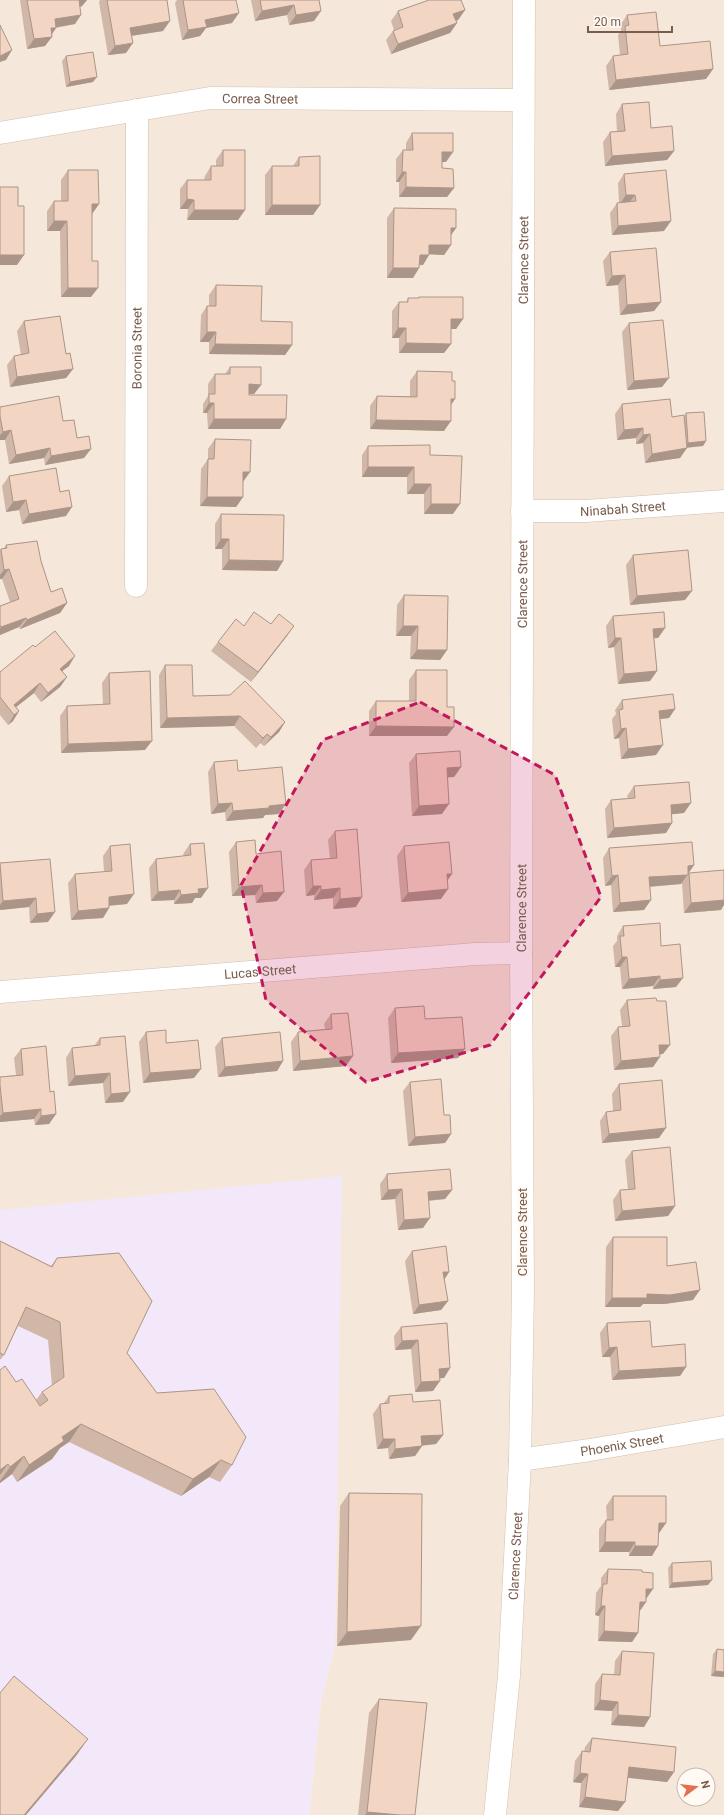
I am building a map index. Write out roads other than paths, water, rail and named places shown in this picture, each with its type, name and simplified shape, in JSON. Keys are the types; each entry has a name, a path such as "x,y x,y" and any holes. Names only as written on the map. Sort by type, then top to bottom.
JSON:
{"street":[{"name":"Clarence Street","path":"495,1815 509,1676 520,1460 523,1290 521,953 524,0"},
{"name":"Correa Street","path":"0,133 210,98 523,100"},
{"name":"Boronia Street","path":"136,586 137,110"},
{"name":"Ninabah Street","path":"522,511 586,511 724,501"},
{"name":"Lucas Street","path":"0,992 475,954 521,953"},
{"name":"Phoenix Street","path":"520,1460 590,1450 724,1427"}]}
